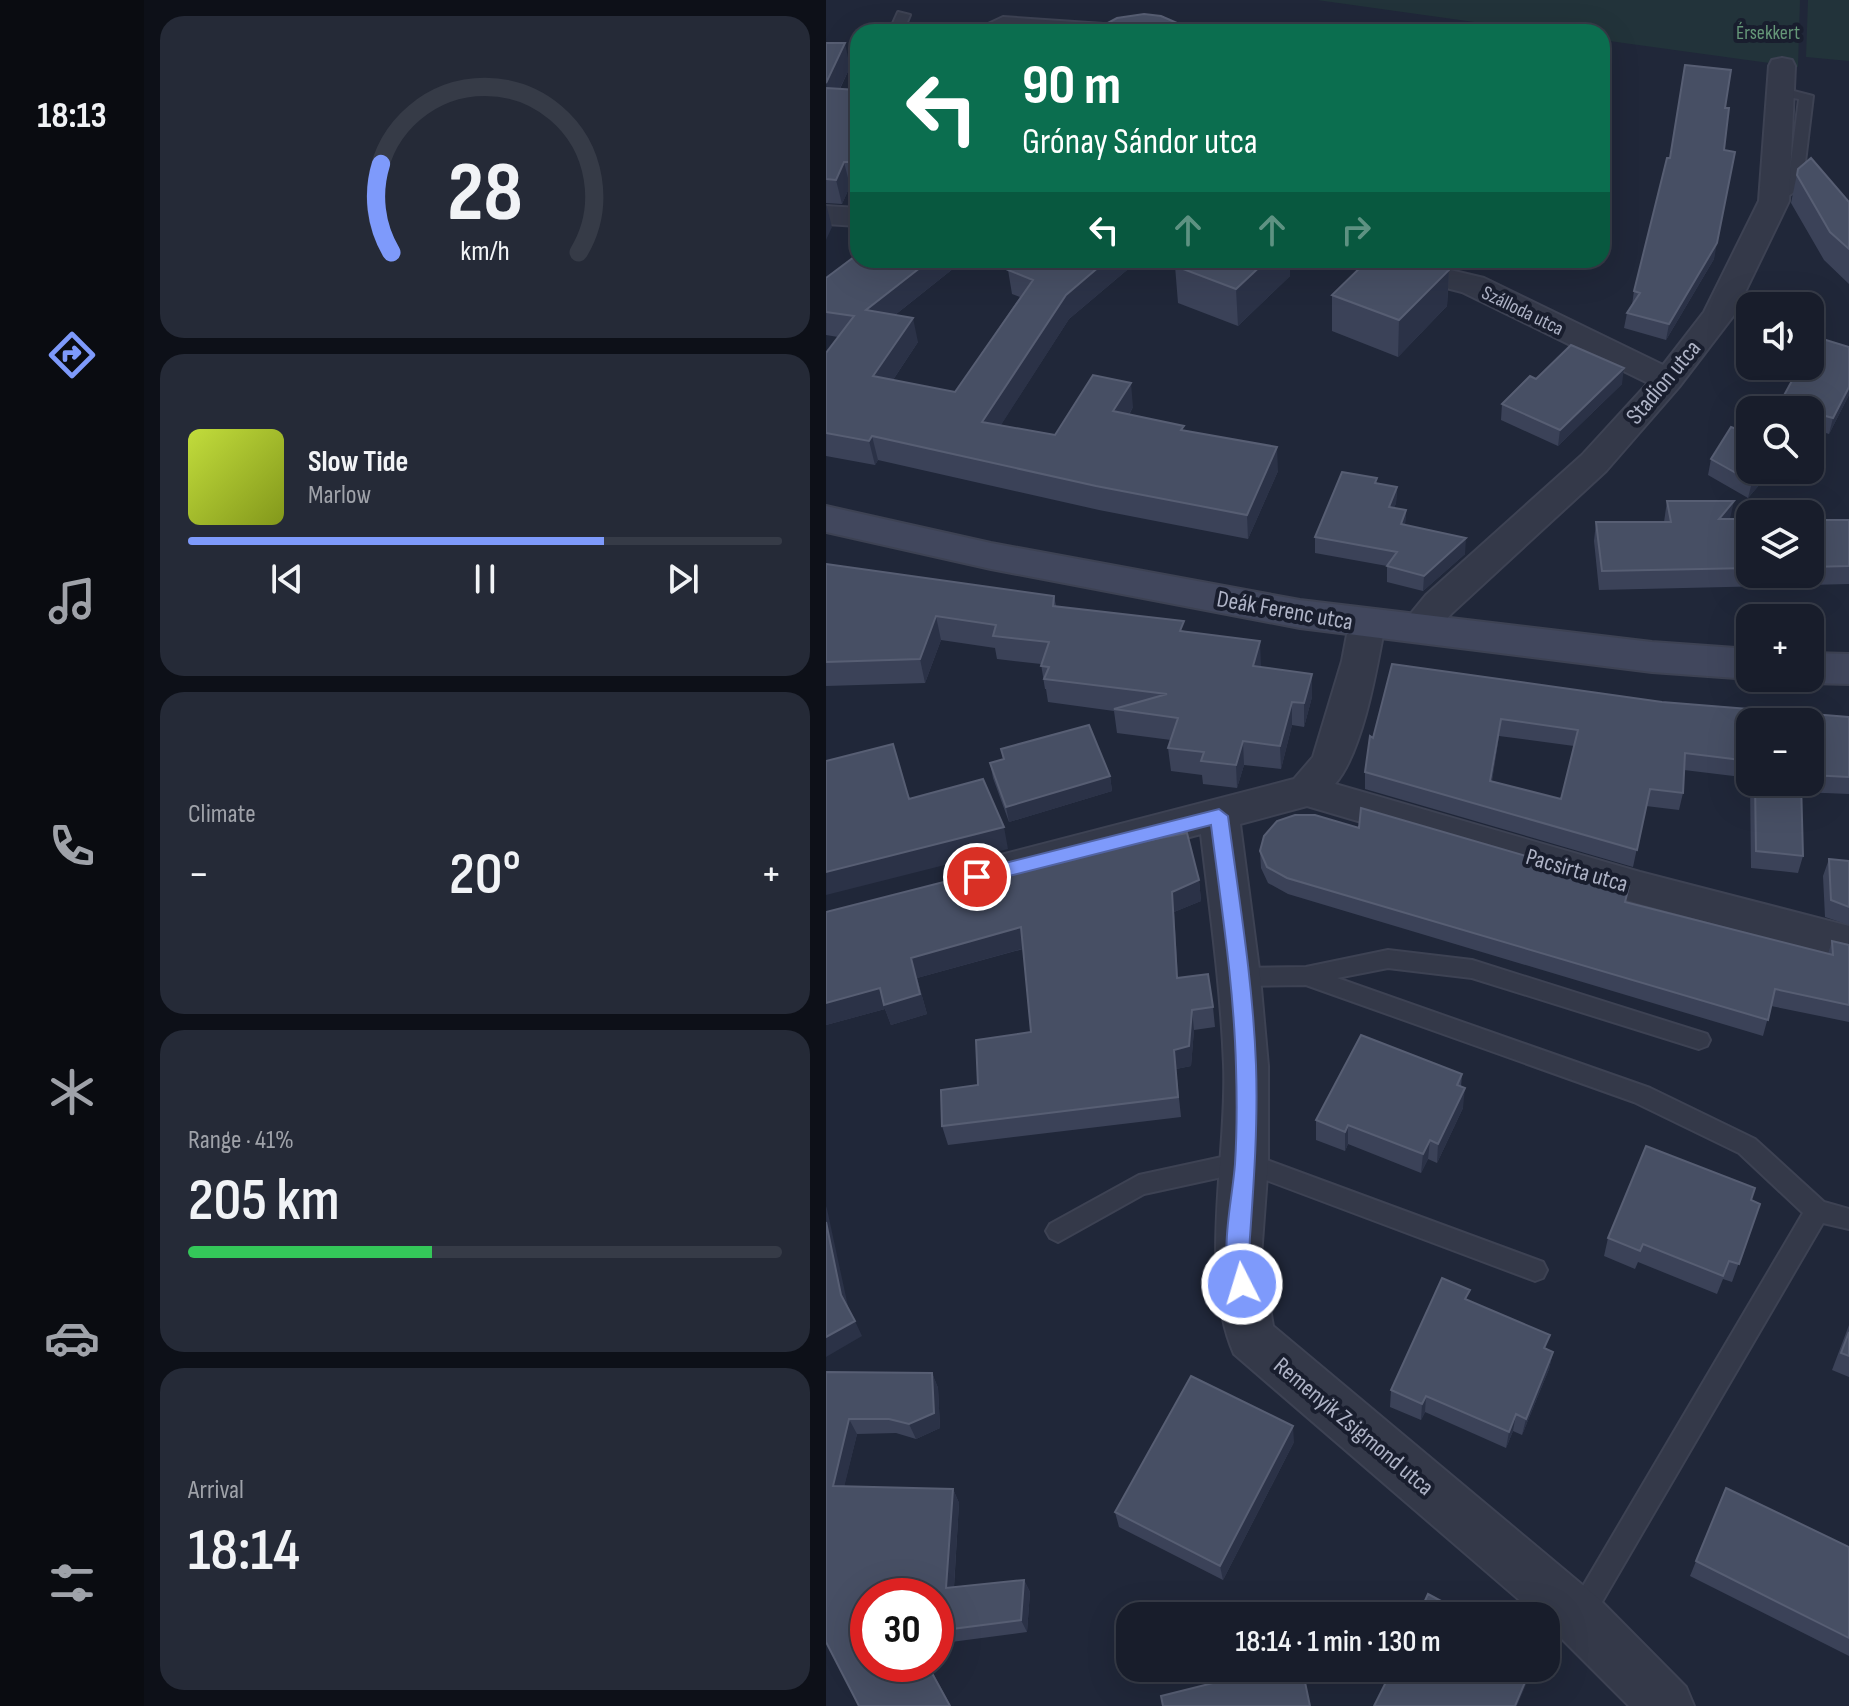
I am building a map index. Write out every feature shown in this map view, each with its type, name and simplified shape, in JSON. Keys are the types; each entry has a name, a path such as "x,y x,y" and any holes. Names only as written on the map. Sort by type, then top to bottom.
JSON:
{"street":[{"name":"Stadion utca","path":"1417,628 1439,604 1594,463 1668,380 1718,315 1774,201 1782,79"},
{"path":"826,215 850,216"},
{"name":"Szálloda utca","path":"1404,268 1473,285 1668,380"},
{"name":"Deák Ferenc utca","path":"826,519 991,556 1367,624 1652,657 1736,663"},
{"path":"932,889 1307,791 1331,763 1360,661 1367,624"},
{"path":"1824,668 1849,669"},
{"name":"Pacsirta utca","path":"1307,791 1640,888 1849,943"},
{"name":"Remenyik Zsigmond utca","path":"1219,816 1239,977 1246,1066 1245,1162 1238,1256 1251,1338 1579,1617 1660,1704"}],"lane":[{"path":"899,24 903,15"},
{"path":"996,24 1003,21 1046,24"},
{"path":"1239,977 1306,976 1388,959 1472,969 1699,1040"},
{"path":"1306,976 1642,1095 1747,1146 1817,1211 1849,1219"},
{"path":"1058,1231 1139,1185 1245,1162 1535,1270"},
{"path":"1579,1617 1817,1211"}],"green space":[{"name":"Érsekkert","path":"1317,0 1800,0 1798,67 1610,41 1610,24 1488,24"},
{"path":"1808,0 1849,0 1849,61 1806,57"}],"building":[{"path":"1144,14 1161,16 1179,24 1106,24 1117,18"},
{"path":"826,43 845,43 826,83"},
{"path":"1685,65 1731,70 1725,108 1729,108 1724,150 1735,152 1717,243 1669,324 1627,313 1640,293 1634,291 1667,158 1670,158"},
{"path":"826,88 850,90 850,162 844,162 836,180 826,179"},
{"path":"1811,158 1849,202 1849,249 1830,232 1797,175 1798,169"},
{"path":"850,260 850,268 920,268 866,310 913,318 873,376 955,392 1033,280 1008,270 1098,268 1066,295 982,422 1055,435 1093,375 1131,383 1113,411 1184,426 1181,430 1277,447 1247,515 1096,486 872,436 869,441 826,433 826,353 854,316 826,312 826,278"},
{"path":"1180,268 1258,268 1236,289"},
{"path":"1360,268 1449,270 1399,320 1332,295"},
{"path":"1824,339 1849,347 1849,387 1833,418 1824,416 1824,396 1784,396 1792,380 1824,380"},
{"path":"1571,345 1624,368 1560,430 1502,404 1530,376 1536,379"},
{"path":"1731,427 1736,429 1736,473 1711,459"},
{"path":"1342,472 1377,478 1375,483 1397,487 1389,507 1406,510 1401,524 1466,538 1424,576 1387,566 1397,552 1315,537"},
{"path":"1667,501 1734,501 1719,519 1736,519 1736,568 1602,571 1596,522 1671,522"},
{"path":"1824,520 1849,520 1849,566 1824,567"},
{"path":"826,564 1054,596 1053,606 1184,621 1180,631 1260,641 1253,666 1312,674 1304,703 1292,702 1280,746 1243,741 1236,765 1201,761 1204,752 1168,748 1178,718 1114,709 1167,694 1044,679 1049,667 1041,666 1049,642 993,636 996,625 936,616 920,659 826,662"},
{"path":"1392,664 1662,702 1737,708 1736,759 1685,753 1683,793 1650,789 1637,850 1365,772 1370,736 1373,738","holes":["1501,719 1578,730 1561,799 1490,781"]},
{"path":"1824,715 1849,717 1849,777 1824,776"},
{"path":"1089,725 1110,776 1006,807 990,763 1004,759 1001,749"},
{"path":"893,744 909,799 983,779 1004,827 826,872 826,761"},
{"path":"1755,796 1801,796 1803,856 1756,851"},
{"path":"1361,808 1629,886 1625,902 1833,955 1832,941 1849,945 1849,1005 1775,989 1768,1020 1287,878 1267,867 1260,851 1264,836 1277,821 1295,815 1315,815 1359,828"},
{"path":"1187,833 1199,880 1172,892 1177,978 1208,974 1213,1007 1192,1010 1189,1046 1174,1050 1178,1097 942,1126 941,1090 978,1085 976,1040 1031,1032 1021,927 911,958 920,994 884,1005 880,988 826,1003 826,912 1018,863 1022,871 1098,850"},
{"path":"1829,859 1849,861 1849,907 1831,900"},
{"path":"1361,1035 1462,1074 1457,1085 1465,1088 1438,1144 1430,1140 1423,1154 1348,1125 1345,1132 1316,1120"},
{"path":"1646,1146 1755,1188 1751,1200 1760,1204 1739,1264 1729,1261 1723,1276 1643,1244 1640,1251 1608,1238"},
{"path":"826,1222 841,1295 855,1321 826,1337"},
{"path":"1442,1278 1470,1290 1465,1299 1550,1335 1544,1348 1553,1352 1526,1419 1516,1414 1509,1432 1426,1396 1422,1404 1391,1390"},
{"path":"1849,1332 1849,1356 1841,1353"},
{"path":"826,1372 932,1373 934,1413 909,1424 889,1419 849,1419 833,1486 953,1489 947,1578 850,1578 850,1682 937,1682 950,1706 859,1706 826,1642"},
{"path":"1191,1376 1293,1426 1220,1566 1115,1512"},
{"path":"1726,1488 1849,1547 1849,1638 1696,1561"},
{"path":"1024,1580 1021,1620 954,1629 954,1587"},
{"path":"1428,1594 1443,1602 1424,1602"},
{"path":"1217,1682 1305,1682 1310,1706 1163,1706 1161,1696"},
{"path":"1386,1682 1525,1682 1515,1706 1374,1706"}],"route":[{"path":"977,877 1219,816 1239,977 1246,1066 1245,1162 1238,1256 1242,1284"}]}
